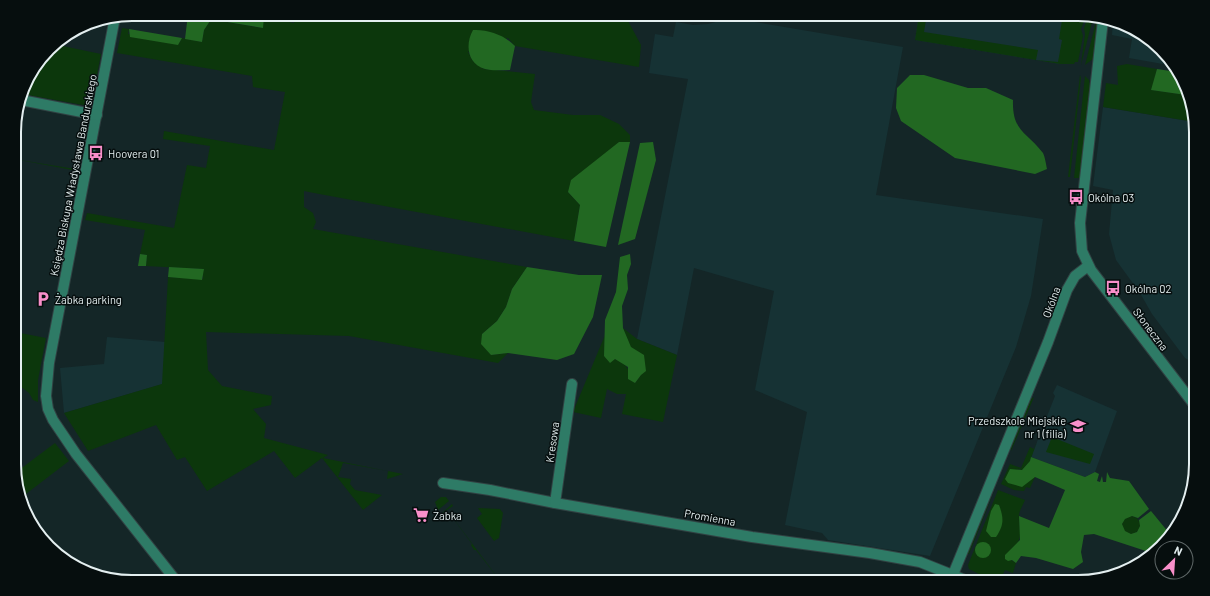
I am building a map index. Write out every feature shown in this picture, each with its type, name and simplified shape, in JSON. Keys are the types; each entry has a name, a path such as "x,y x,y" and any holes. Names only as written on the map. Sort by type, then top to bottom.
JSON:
{"street":[{"name":"Księdza Biskupa Władysława Bandurskiego","path":"115,22 48,368 46,391 47,404 53,420 76,454 171,575"},
{"path":"1088,266 1081,245 1080,223 1103,24"},
{"path":"26,101 97,115"},
{"name":"Słoneczna","path":"1088,266 1189,398"},
{"name":"Okólna","path":"952,575 1048,342 1067,290 1073,279 1088,266"},
{"name":"Kresowa","path":"555,504 572,384"},
{"name":"Promienna","path":"443,483 490,490 555,504 752,537 870,553 920,562 945,575"}],"shaded area":[{"path":"720,21 749,21 903,47 876,195 1043,219 1031,296 1016,347 930,556 828,540 822,533 785,525 807,412 755,390 774,291 694,268 677,355 637,339 688,79 649,73 655,34 673,37 676,22 693,25 708,24"},
{"path":"918,21 1070,21 1063,39 1060,64 915,40"},
{"path":"1113,27 1127,32 1151,48 1166,65 1129,58 1132,39 1112,35"},
{"path":"1103,107 1188,121 1189,361 1185,358 1152,314 1140,293 1116,260 1109,234 1113,190 1093,186"},
{"path":"107,337 165,342 163,384 64,413 60,368 104,364"},
{"name":"Przedszkole Miejskie nr 1 (filia)","path":"1057,385 1117,411 1095,472 1085,477 1031,457 1055,396 1053,393"}],"green space":[{"path":"187,21 210,21 204,30 202,42 185,39"},
{"path":"210,21 221,21 262,28 263,21 284,21 294,23 294,21 628,21 641,45 639,67 515,46 508,38 468,52 473,61 484,69 535,74 531,102 534,110 573,115 600,115 619,124 630,135 630,142 619,142 568,192 580,205 574,241 304,191 304,207 313,213 316,222 313,229 527,267 512,289 506,307 497,321 482,334 491,355 508,353 498,363 349,336 206,332 208,370 222,386 272,396 271,405 253,409 266,424 264,438 328,455 323,458 388,471 343,463 338,477 351,479 350,484 355,490 382,495 363,510 322,458 295,478 274,451 207,491 185,457 177,460 156,425 88,451 64,413 162,384 168,277 203,279 203,269 146,266 147,255 140,254 145,230 85,220 87,213 174,228 187,165 206,168 210,146 163,139 164,131 274,150 285,92 253,87 252,76 117,53 122,28 129,29 128,34 180,42 182,38 202,42 204,30"},
{"path":"221,21 264,21 263,28"},
{"path":"918,21 926,21 924,32 1038,50 1036,60 1058,62 1062,40 1059,39 1062,21 1084,21 1081,29 1083,36 1078,62 1075,62 1074,64 1060,64 915,40"},
{"path":"1086,22 1092,22 1081,65 1085,34 1084,28"},
{"path":"1096,23 1098,23 1093,59 1085,65"},
{"path":"129,29 182,38 178,45 130,37"},
{"path":"473,30 496,34 511,42 515,46 510,70 488,70 474,63 469,53 470,35"},
{"path":"62,46 101,54 92,101 89,106 27,95 40,70 53,53"},
{"path":"1127,64 1157,69 1152,90 1183,94 1188,121 1103,107 1106,83 1118,85 1117,66"},
{"path":"1157,69 1171,71 1183,95 1151,90"},
{"path":"910,75 924,75 968,88 986,88 1013,100 1015,119 1022,131 1043,153 1047,169 1035,174 955,158 901,121 896,108 897,88"},
{"path":"1080,75 1081,78 1070,177 1068,177"},
{"path":"1085,76 1089,80 1090,88 1080,178 1074,178"},
{"path":"619,142 630,142 606,247 574,241 580,205 568,192 571,180"},
{"path":"653,142 656,160 635,239 618,245 640,143"},
{"path":"21,160 75,169 77,160 80,161 78,171"},
{"path":"140,254 147,255 146,266 138,266"},
{"path":"630,254 631,264 627,275 628,289 622,306 623,328 631,347 644,355 646,371 635,383 628,379 628,367 615,359 610,363 604,356 605,320 616,292 620,257"},
{"path":"169,267 204,269 202,280 168,277"},
{"path":"527,267 579,275 602,275 593,317 574,354 557,360 508,353 491,355 481,344 482,334 497,321 506,307 512,289"},
{"path":"623,328 637,339 677,355 663,422 622,414 626,394 617,394 607,389 601,418 573,412 605,335 604,356 616,359 624,364 635,383 641,375"},
{"path":"21,333 46,338 38,380 38,402 33,400 29,393 21,387"},
{"path":"1034,397 1011,451 1011,447 1031,399"},
{"path":"1052,437 1094,454 1090,464 1046,452"},
{"path":"1037,442 1030,461 1022,470 1015,468 1035,477 1030,488 1026,487 1024,491 1014,490 1001,484 1010,464 1021,468 1030,447 1034,449"},
{"path":"55,443 69,461 25,494 21,468"},
{"path":"1031,457 1085,477 1095,472 1099,474 1097,481 1100,482 1102,476 1103,482 1106,482 1107,472 1110,478 1129,481 1149,509 1138,518 1132,516 1125,519 1122,524 1125,531 1131,534 1137,532 1140,526 1139,520 1151,511 1167,530 1159,540 1154,540 1154,545 1147,551 1094,534 1084,535 1081,552 1083,562 1073,569 1036,558 1021,556 1016,563 1012,560 1008,561 1005,559 1005,555 1020,540 1019,516 1049,528 1065,490 1035,477 1022,487 1008,483 1005,479 1010,469 1022,470 1030,461"},
{"path":"388,471 403,474 387,479"},
{"path":"995,489 969,554 967,554"},
{"path":"998,490 1025,500 1019,514 1020,538 1016,545 1012,548 1011,560 1016,563 1013,573 1005,570 1002,575 981,575 969,569 968,565"},
{"path":"441,497 446,497 449,501 438,510 435,502"},
{"path":"452,504 453,506 441,514"},
{"path":"995,504 999,505 1002,514 1002,525 996,537 991,537 986,531 991,511"},
{"path":"478,508 500,509 503,513 499,538 494,541 477,518 482,514"},
{"path":"447,510 496,575 476,550 474,550 471,545 472,544"},
{"path":"1131,516 1137,519 1140,525 1137,531 1131,534 1125,531 1122,525 1125,519"},
{"path":"983,542 989,544 991,550 989,556 983,558 977,556 975,550 977,544"}],"place":[{"name":"Hoovera 01","path":"96,153"},
{"name":"Okólna 03","path":"1076,197"},
{"name":"Okólna 02","path":"1113,288"},
{"name":"Żabka parking","path":"43,299"},
{"name":"Przedszkole Miejskie nr 1 (filia)","path":"1078,426"},
{"name":"Żabka","path":"421,515"}]}
